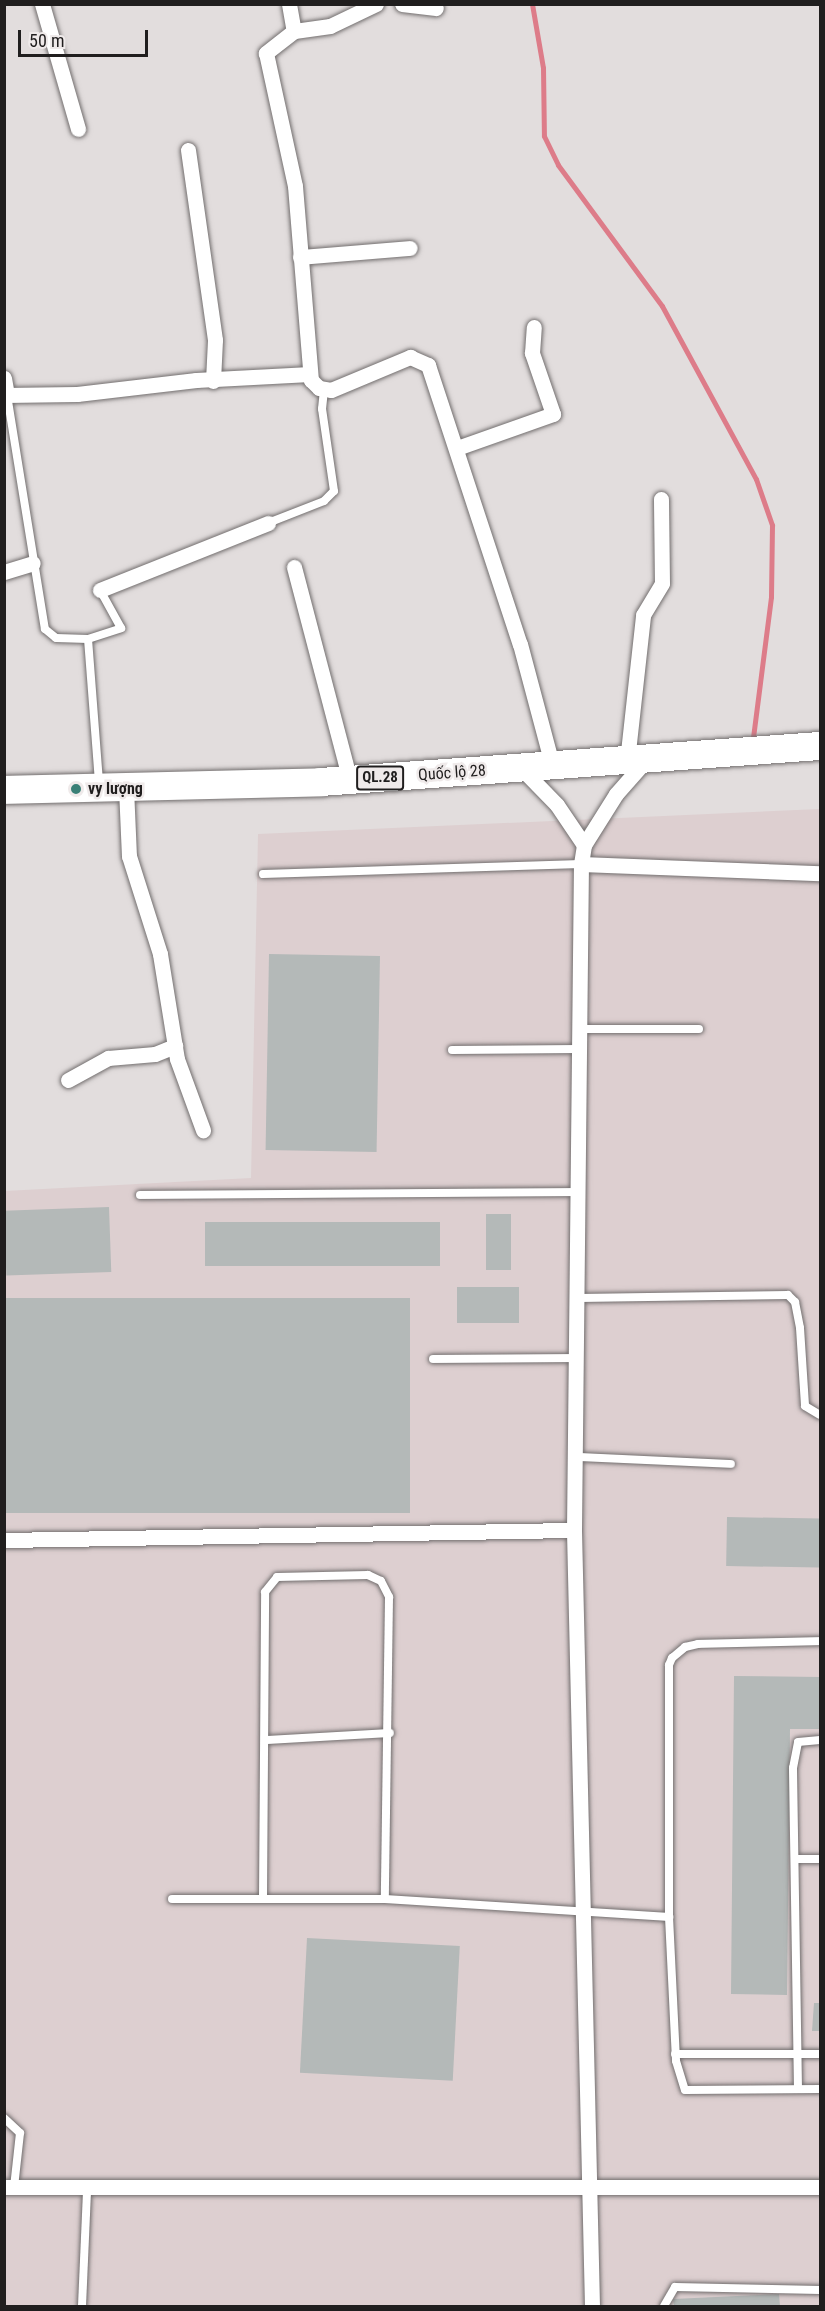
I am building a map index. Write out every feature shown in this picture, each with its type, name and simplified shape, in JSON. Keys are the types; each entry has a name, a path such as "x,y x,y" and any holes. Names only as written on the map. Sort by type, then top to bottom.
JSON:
{"highway":[{"name":"Quốc lộ 28","path":"4,790 350,780 522,768 553,768 820,746"}],"street":[{"path":"42,4 78,129"},
{"path":"289,4 294,31"},
{"path":"376,4 330,26 294,31 271,46 266,62 295,186 310,374 314,385 324,390 410,357 423,360 457,448 520,644 553,768"},
{"path":"402,4 436,8"},
{"path":"188,150 215,340 213,381"},
{"path":"300,257 410,248"},
{"path":"457,448 553,414 532,353 534,327"},
{"path":"4,378 6,395 88,393 310,374"},
{"path":"592,2307 581,1910 574,1530 578,1457 577,1192 581,864 584,845 637,760 643,615 662,583 661,499"},
{"path":"100,590 268,523"},
{"path":"4,572 33,563"},
{"path":"294,567 350,780"},
{"path":"522,768 557,805 584,845"},
{"path":"113,788 129,856 160,954 175,1046 202,1130"},
{"path":"581,864 820,873"},
{"path":"68,1080 108,1058 148,1055 175,1046"},
{"path":"4,1540 574,1530"},
{"path":"9,2187 87,2190 820,2187"}],"lane":[{"path":"268,523 324,501 334,491 322,409 324,390"},
{"path":"6,395 45,629 56,638 88,639 121,628 100,590"},
{"path":"88,639 113,788"},
{"path":"263,874 581,864"},
{"path":"579,1029 699,1029"},
{"path":"452,1050 578,1049"},
{"path":"140,1195 577,1192"},
{"path":"579,1298 788,1295 795,1302 800,1328 805,1406 820,1415"},
{"path":"433,1359 577,1358"},
{"path":"578,1457 731,1464"},
{"path":"263,1898 267,1740 265,1592 277,1577 368,1575 387,1587 390,1733 385,1899"},
{"path":"820,1641 698,1644 685,1647 672,1658 669,1665 669,1917 677,2075 685,2090 693,2093 820,2089"},
{"path":"267,1740 390,1733"},
{"path":"798,2089 795,1746 802,1740 820,1740"},
{"path":"795,1858 820,1859"},
{"path":"172,1899 385,1899 669,1917"},
{"path":"675,2054 820,2054"},
{"path":"4,2118 20,2133 9,2187"},
{"path":"82,2307 87,2190"},
{"path":"664,2307 675,2287 820,2290"}],"shaded area":[{"path":"820,809 820,2306 5,2306 5,1191 251,1178 258,834"}],"building":[{"path":"269,954 380,956 377,1152 266,1150"},
{"path":"109,1207 111,1272 6,1276 4,1211"},
{"path":"486,1214 511,1214 511,1270 486,1270"},
{"path":"205,1222 440,1222 440,1266 205,1266"},
{"path":"457,1287 519,1287 519,1323 457,1323"},
{"path":"4,1298 410,1298 410,1513 4,1513"},
{"path":"727,1517 820,1519 819,1568 726,1566"},
{"path":"734,1676 820,1677 820,1729 790,1729 787,1995 731,1994"},
{"path":"307,1938 460,1946 453,2081 300,2073"},
{"path":"814,2003 820,2003 820,2031 812,2031"},
{"path":"779,2294 780,2306 674,2306 673,2299"}],"waterway":[{"path":"532,4 543,68 544,136 558,165 662,306 756,479 772,525 771,597 753,738"}],"place":[{"name":"vy lượng","path":"76,789"}]}
